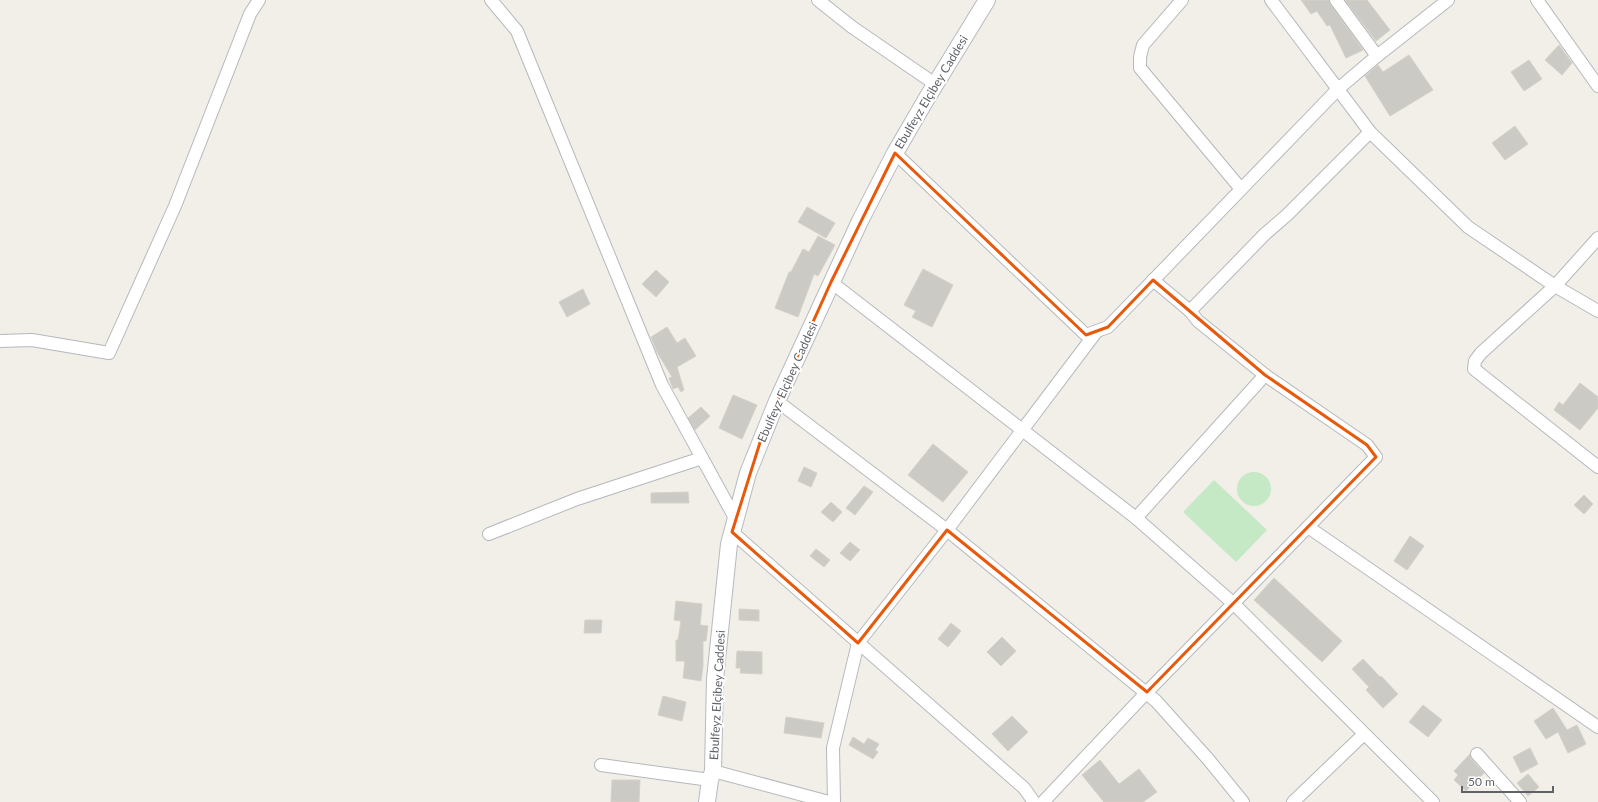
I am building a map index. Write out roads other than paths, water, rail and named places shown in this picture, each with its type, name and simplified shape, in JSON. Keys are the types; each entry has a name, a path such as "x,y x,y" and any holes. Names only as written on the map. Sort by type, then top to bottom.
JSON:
{"street":[{"path":"0,341 32,340 109,353 175,206 250,14 258,0"},
{"path":"491,0 517,31 662,386 702,458 734,525 858,643 1024,788 1034,802"},
{"path":"818,0 852,27 935,84"},
{"name":"Ebulfeyz Elçibey Caddesi","path":"707,802 711,776 715,680 729,544 748,473 777,401 831,282 895,154 935,84 988,0"},
{"path":"1182,0 1143,45 1140,57 1140,68 1241,189"},
{"path":"1271,0 1370,132 1468,227 1555,286 1598,312"},
{"path":"1336,0 1376,56"},
{"path":"895,154 1086,335 1108,326 1338,89 1376,56 1448,0"},
{"path":"1537,0 1594,83 1598,86"},
{"path":"1190,311 1265,234 1287,215 1370,132"},
{"path":"1598,238 1555,286 1481,353 1475,361 1474,369 1598,467"},
{"path":"1043,802 1146,692 1234,604 1376,457 1367,445 1265,375 1198,321 1190,311 1153,280"},
{"path":"831,282 1136,518 1234,604 1433,802"},
{"path":"834,802 833,748 858,643 947,530 1098,330"},
{"path":"1136,518 1265,375"},
{"path":"777,401 947,530 1146,692 1177,724 1243,802"},
{"path":"489,534 577,499 702,458"},
{"path":"1308,527 1598,727"},
{"path":"1293,802 1364,734"},
{"path":"1477,754 1520,802"},
{"path":"601,765 711,776 829,802"}]}
